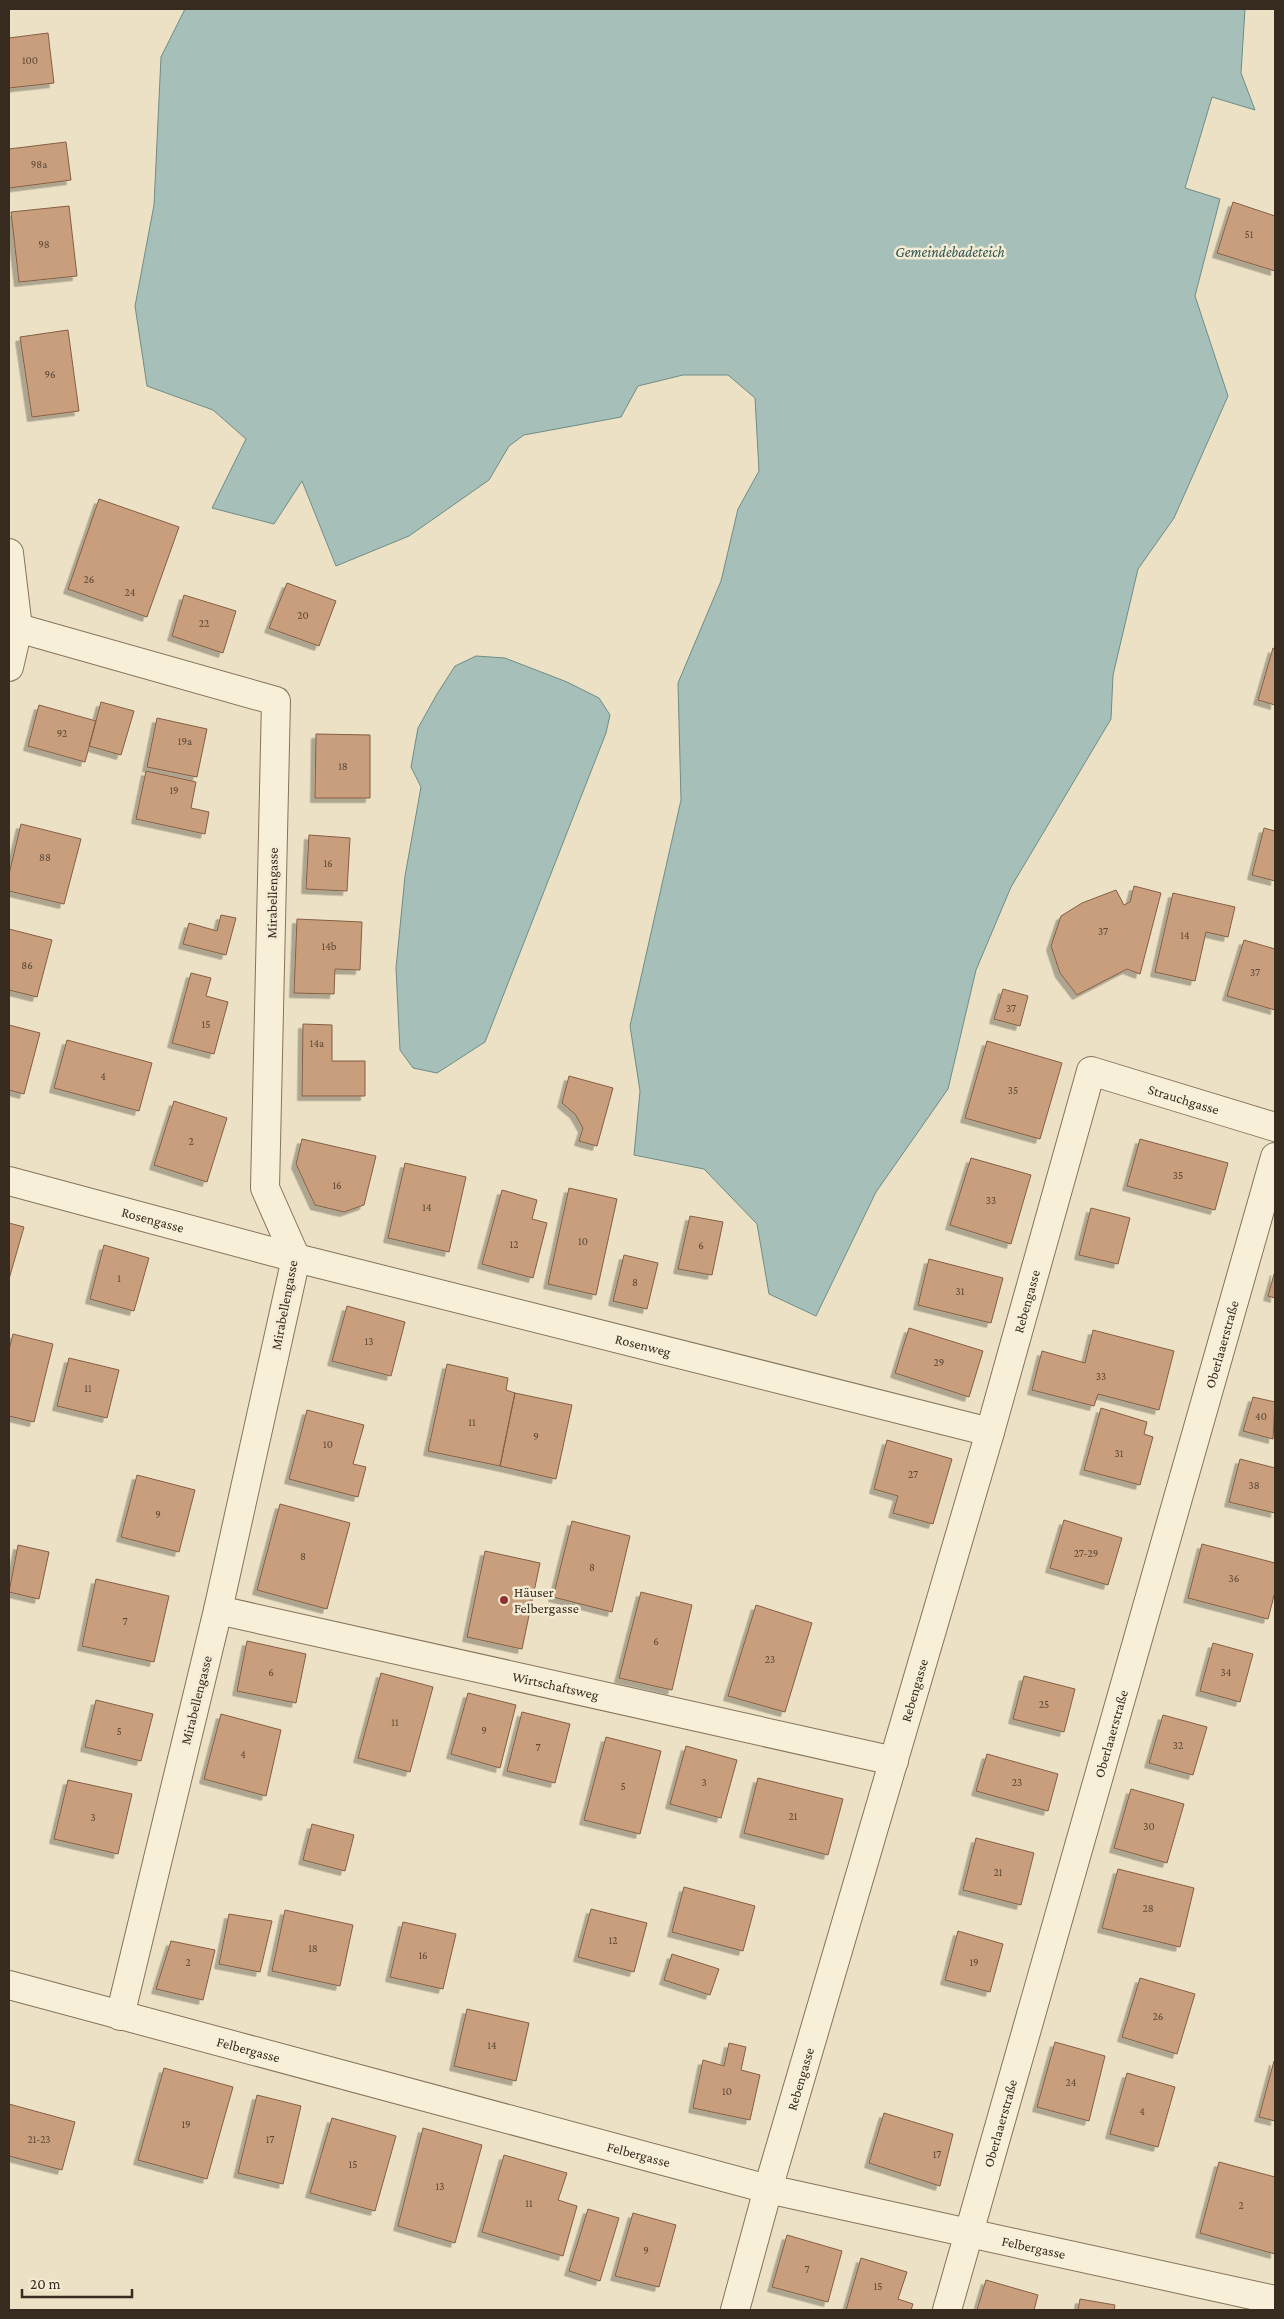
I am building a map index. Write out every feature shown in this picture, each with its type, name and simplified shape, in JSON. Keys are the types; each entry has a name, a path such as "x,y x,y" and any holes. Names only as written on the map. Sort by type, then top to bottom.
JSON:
{"street":[{"path":"9,553 18,628 9,667"},
{"name":"Mirabellengasse","path":"18,628 276,701 265,1188 296,1258 218,1610 120,2016"},
{"name":"Strauchgasse","path":"1091,1071 1275,1127"},
{"name":"Rebengasse","path":"735,2310 768,2188 990,1432 1091,1071"},
{"name":"Oberlaaerstraße","path":"947,2310 1275,1157"},
{"name":"Rosengasse","path":"9,1181 296,1258"},
{"name":"Rosenweg","path":"296,1258 990,1432"},
{"name":"Wirtschaftsweg","path":"218,1610 894,1762"},
{"name":"Felbergasse","path":"9,1986 768,2188 1275,2300"}],"water":[{"name":"Gemeindebadeteich","path":"185,9 1245,9 1241,73 1255,110 1212,97 1185,188 1220,199 1195,296 1228,396 1174,518 1138,569 1113,675 1111,719 1011,887 976,970 948,1089 876,1192 816,1316 769,1294 757,1224 704,1169 634,1155 640,1091 630,1026 681,800 678,683 721,581 738,509 759,471 755,398 728,375 683,375 638,386 621,417 524,435 509,446 489,480 409,536 336,566 302,481 274,524 212,508 246,439 213,410 147,386 135,306 154,205 161,57"},
{"path":"476,656 505,658 567,682 599,698 610,715 606,733 485,1042 437,1073 413,1068 400,1050 396,968 405,876 421,787 411,767 418,728 437,694 455,666"}],"building":[{"path":"48,33 54,83 9,88 9,38"},
{"path":"66,142 71,180 9,188 9,149"},
{"path":"1233,202 1275,216 1275,271 1217,253"},
{"path":"69,206 77,276 19,282 11,212"},
{"path":"68,330 79,411 32,417 20,337"},
{"path":"99,499 179,527 147,617 68,589"},
{"path":"287,583 336,601 319,646 269,628"},
{"path":"184,595 236,611 223,653 172,636"},
{"path":"1273,648 1275,649 1275,705 1258,700"},
{"path":"101,702 134,711 121,755 89,746"},
{"path":"39,705 96,721 85,762 28,746"},
{"path":"157,718 207,729 197,777 147,767"},
{"path":"316,734 370,735 370,798 315,798"},
{"path":"146,771 196,782 191,808 209,812 205,834 136,819"},
{"path":"21,824 81,839 64,904 9,891 9,874"},
{"path":"1264,828 1275,831 1275,881 1252,875"},
{"path":"309,835 350,838 347,891 306,889"},
{"path":"1134,886 1161,893 1140,974 1127,969 1077,995 1060,973 1051,946 1061,916 1082,903 1116,890 1124,905 1130,902"},
{"path":"1173,893 1235,907 1228,937 1206,932 1195,981 1155,972"},
{"path":"221,915 236,918 226,955 183,944 189,923 217,931"},
{"path":"297,919 362,922 360,970 335,969 334,994 294,993"},
{"path":"9,929 52,940 37,997 9,990"},
{"path":"1244,940 1275,949 1275,1010 1227,996"},
{"path":"191,973 211,978 206,996 228,1002 214,1054 172,1043"},
{"path":"1003,989 1028,996 1020,1026 994,1019"},
{"path":"303,1024 332,1025 332,1061 365,1061 365,1096 302,1096"},
{"path":"9,1025 40,1033 24,1094 9,1090"},
{"path":"67,1040 152,1063 139,1111 54,1088"},
{"path":"987,1041 1062,1063 1040,1139 965,1118"},
{"path":"569,1076 613,1088 597,1146 579,1141 583,1128 575,1114 562,1103"},
{"path":"174,1101 227,1118 207,1182 154,1165"},
{"path":"302,1139 376,1156 364,1205 344,1212 315,1205 296,1164"},
{"path":"1140,1139 1228,1163 1215,1210 1127,1186"},
{"path":"971,1158 1031,1175 1011,1244 950,1225"},
{"path":"405,1163 466,1177 449,1252 388,1238"},
{"path":"569,1188 617,1199 596,1295 548,1284"},
{"path":"502,1190 537,1200 532,1219 547,1223 533,1278 482,1264"},
{"path":"1091,1208 1130,1218 1118,1264 1079,1255"},
{"path":"690,1216 723,1222 712,1275 678,1269"},
{"path":"9,1223 24,1227 9,1279"},
{"path":"104,1245 149,1258 134,1311 90,1299"},
{"path":"624,1255 658,1263 647,1309 613,1301"},
{"path":"929,1259 1003,1278 991,1323 918,1305"},
{"path":"1275,1271 1275,1298 1268,1296"},
{"path":"347,1306 405,1322 391,1376 332,1361"},
{"path":"909,1328 983,1351 969,1397 895,1373"},
{"path":"1093,1330 1174,1351 1159,1410 1098,1394 1094,1406 1032,1390 1042,1351 1085,1363"},
{"path":"13,1334 53,1344 34,1422 9,1416 9,1350"},
{"path":"69,1358 119,1370 107,1418 57,1406"},
{"path":"447,1364 508,1378 506,1390 515,1393 500,1466 428,1451"},
{"path":"515,1393 572,1405 556,1479 500,1466"},
{"path":"1253,1397 1275,1402 1273,1439 1243,1431"},
{"path":"1101,1408 1147,1422 1144,1434 1153,1437 1140,1485 1084,1470"},
{"path":"307,1410 364,1425 353,1464 366,1467 358,1497 289,1479"},
{"path":"887,1440 952,1459 933,1524 893,1513 898,1496 874,1489"},
{"path":"1240,1459 1275,1468 1275,1513 1229,1502"},
{"path":"137,1475 195,1490 179,1552 121,1537"},
{"path":"280,1504 350,1523 327,1609 257,1590"},
{"path":"1064,1520 1122,1538 1108,1585 1050,1568"},
{"path":"572,1521 630,1536 612,1612 553,1597"},
{"path":"1202,1544 1275,1563 1275,1592 1268,1619 1188,1598"},
{"path":"18,1545 49,1552 39,1599 9,1592"},
{"name":"Häuser Felbergasse","path":"485,1551 540,1563 522,1649 467,1637"},
{"path":"96,1579 169,1596 154,1662 82,1646"},
{"path":"641,1592 692,1605 672,1690 619,1678"},
{"path":"756,1605 812,1623 785,1712 728,1696"},
{"path":"247,1641 306,1654 296,1703 237,1691"},
{"path":"1213,1643 1253,1654 1240,1702 1200,1691"},
{"path":"381,1673 433,1687 410,1772 358,1758"},
{"path":"1024,1676 1075,1689 1064,1732 1013,1719"},
{"path":"468,1693 516,1705 500,1768 451,1754"},
{"path":"96,1700 153,1714 141,1761 85,1747"},
{"path":"522,1712 570,1724 555,1783 507,1771"},
{"path":"221,1714 281,1730 266,1796 204,1779"},
{"path":"1163,1715 1207,1727 1193,1775 1149,1763"},
{"path":"606,1737 661,1751 640,1834 584,1820"},
{"path":"686,1746 737,1760 721,1818 670,1804"},
{"path":"987,1754 1058,1774 1048,1811 976,1791"},
{"path":"758,1778 843,1799 828,1855 744,1833"},
{"path":"68,1780 132,1794 118,1854 54,1839"},
{"path":"1131,1789 1184,1804 1167,1863 1114,1848"},
{"path":"312,1824 354,1835 345,1871 303,1860"},
{"path":"976,1838 1034,1853 1021,1905 963,1890"},
{"path":"1118,1869 1194,1888 1180,1947 1102,1928"},
{"path":"684,1887 755,1906 743,1951 672,1932"},
{"path":"591,1909 647,1923 634,1972 578,1957"},
{"path":"285,1910 353,1925 340,1986 272,1971"},
{"path":"229,1914 272,1921 260,1972 219,1964"},
{"path":"403,1922 456,1934 443,1989 390,1977"},
{"path":"958,1931 1003,1944 990,1992 945,1980"},
{"path":"171,1941 215,1950 203,2000 156,1989"},
{"path":"672,1954 719,1969 710,1995 664,1980"},
{"path":"1140,1978 1195,1994 1177,2054 1122,2037"},
{"path":"467,2009 529,2023 516,2081 454,2066"},
{"path":"1055,2042 1105,2056 1089,2121 1037,2107"},
{"path":"729,2043 746,2047 741,2070 760,2075 750,2120 693,2108 703,2060 724,2066"},
{"path":"1275,2061 1275,2121 1259,2117"},
{"path":"164,2068 233,2087 207,2179 138,2160"},
{"path":"1127,2073 1175,2087 1158,2147 1110,2134"},
{"path":"257,2095 301,2106 283,2184 238,2173"},
{"path":"9,2104 75,2122 62,2170 9,2156"},
{"path":"884,2113 953,2134 940,2186 869,2163"},
{"path":"332,2118 396,2136 375,2211 310,2193"},
{"path":"423,2128 482,2145 455,2243 398,2226"},
{"path":"504,2155 567,2173 558,2200 577,2206 563,2256 482,2232"},
{"path":"1219,2162 1275,2177 1275,2254 1200,2233"},
{"path":"588,2209 619,2218 600,2281 569,2271"},
{"path":"633,2213 676,2225 659,2287 615,2276"},
{"path":"787,2235 842,2251 828,2302 772,2287"},
{"path":"861,2258 907,2272 898,2299 913,2304 911,2310 846,2310"},
{"path":"986,2280 1038,2295 1034,2310 977,2310"},
{"path":"1080,2299 1115,2305 1114,2310 1078,2310"}],"place":[{"name":"Häuser Felbergasse","path":"504,1600"}]}
